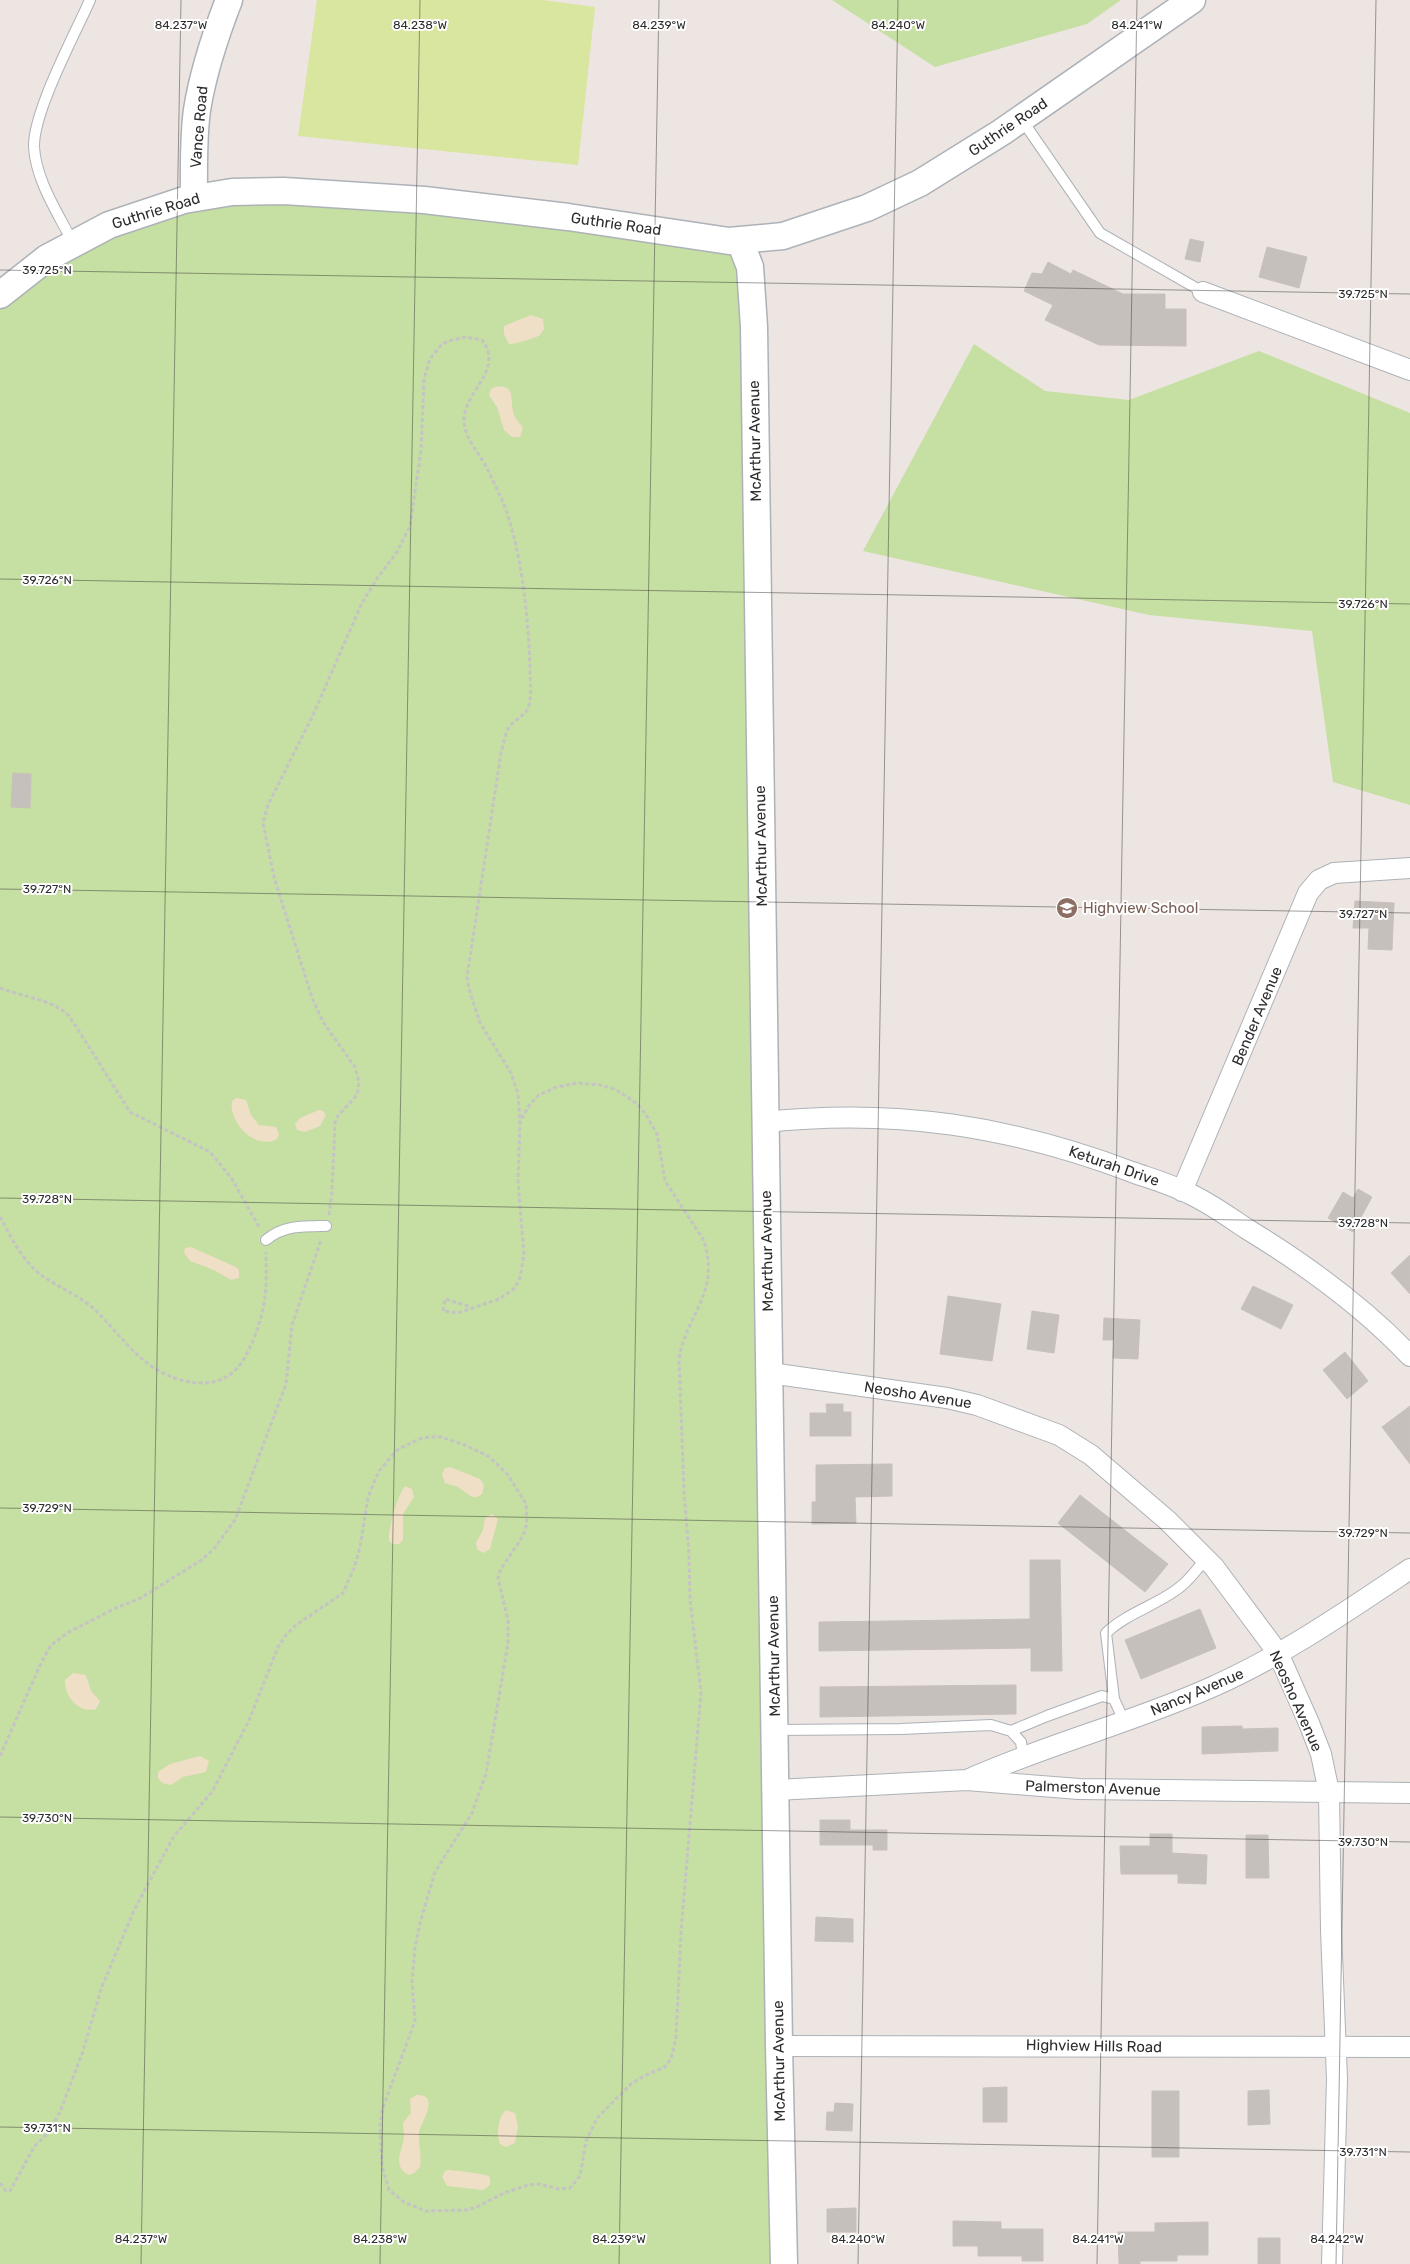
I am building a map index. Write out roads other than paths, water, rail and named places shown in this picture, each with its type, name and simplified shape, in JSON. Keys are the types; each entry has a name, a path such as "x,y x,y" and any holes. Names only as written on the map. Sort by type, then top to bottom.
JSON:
{"street":[{"name":"Vance Road","path":"194,198 195,135 201,87 229,0"},
{"name":"Guthrie Road","path":"0,295 47,258 74,242 135,215 194,198 232,192 284,191 415,199 484,206 729,241 783,236 867,208 928,178 1021,118 1192,0"},
{"name":"McArthur Avenue","path":"740,241 750,267 754,327 779,2046 784,2264"},
{"path":"1203,292 1410,370"},
{"name":"Bender Avenue","path":"1182,1190 1308,893 1319,880 1334,873 1410,868"},
{"name":"Keturah Drive","path":"765,1122 799,1118 872,1117 929,1120 958,1124 1064,1148 1182,1190 1296,1259 1332,1285 1410,1356"},
{"name":"Neosho Avenue","path":"770,1373 948,1398 978,1405 1044,1428 1091,1455 1167,1520 1232,1588 1278,1653 1321,1754 1329,1792 1337,2130 1332,2264"},
{"name":"Nancy Avenue","path":"967,1780 1024,1756 1210,1688 1307,1637 1410,1570"},
{"name":"Palmerston Avenue","path":"776,1790 967,1780 1079,1789 1410,1793"},
{"name":"Highview Hills Road","path":"779,2046 1410,2047"}],"lane":[{"path":"74,242 43,184 34,146 38,124 45,103 90,0"},
{"path":"1021,118 1100,233 1203,292"},
{"path":"266,1240 277,1232 292,1227 326,1226"},
{"path":"1124,1721 1114,1699 1106,1633 1118,1622 1177,1590 1206,1559"},
{"path":"1011,1731 1102,1696 1114,1699"},
{"path":"775,1730 901,1730 991,1724 1011,1731 1021,1742 1024,1756"}],"place":[{"name":"Highview School","path":"1067,908"}]}
